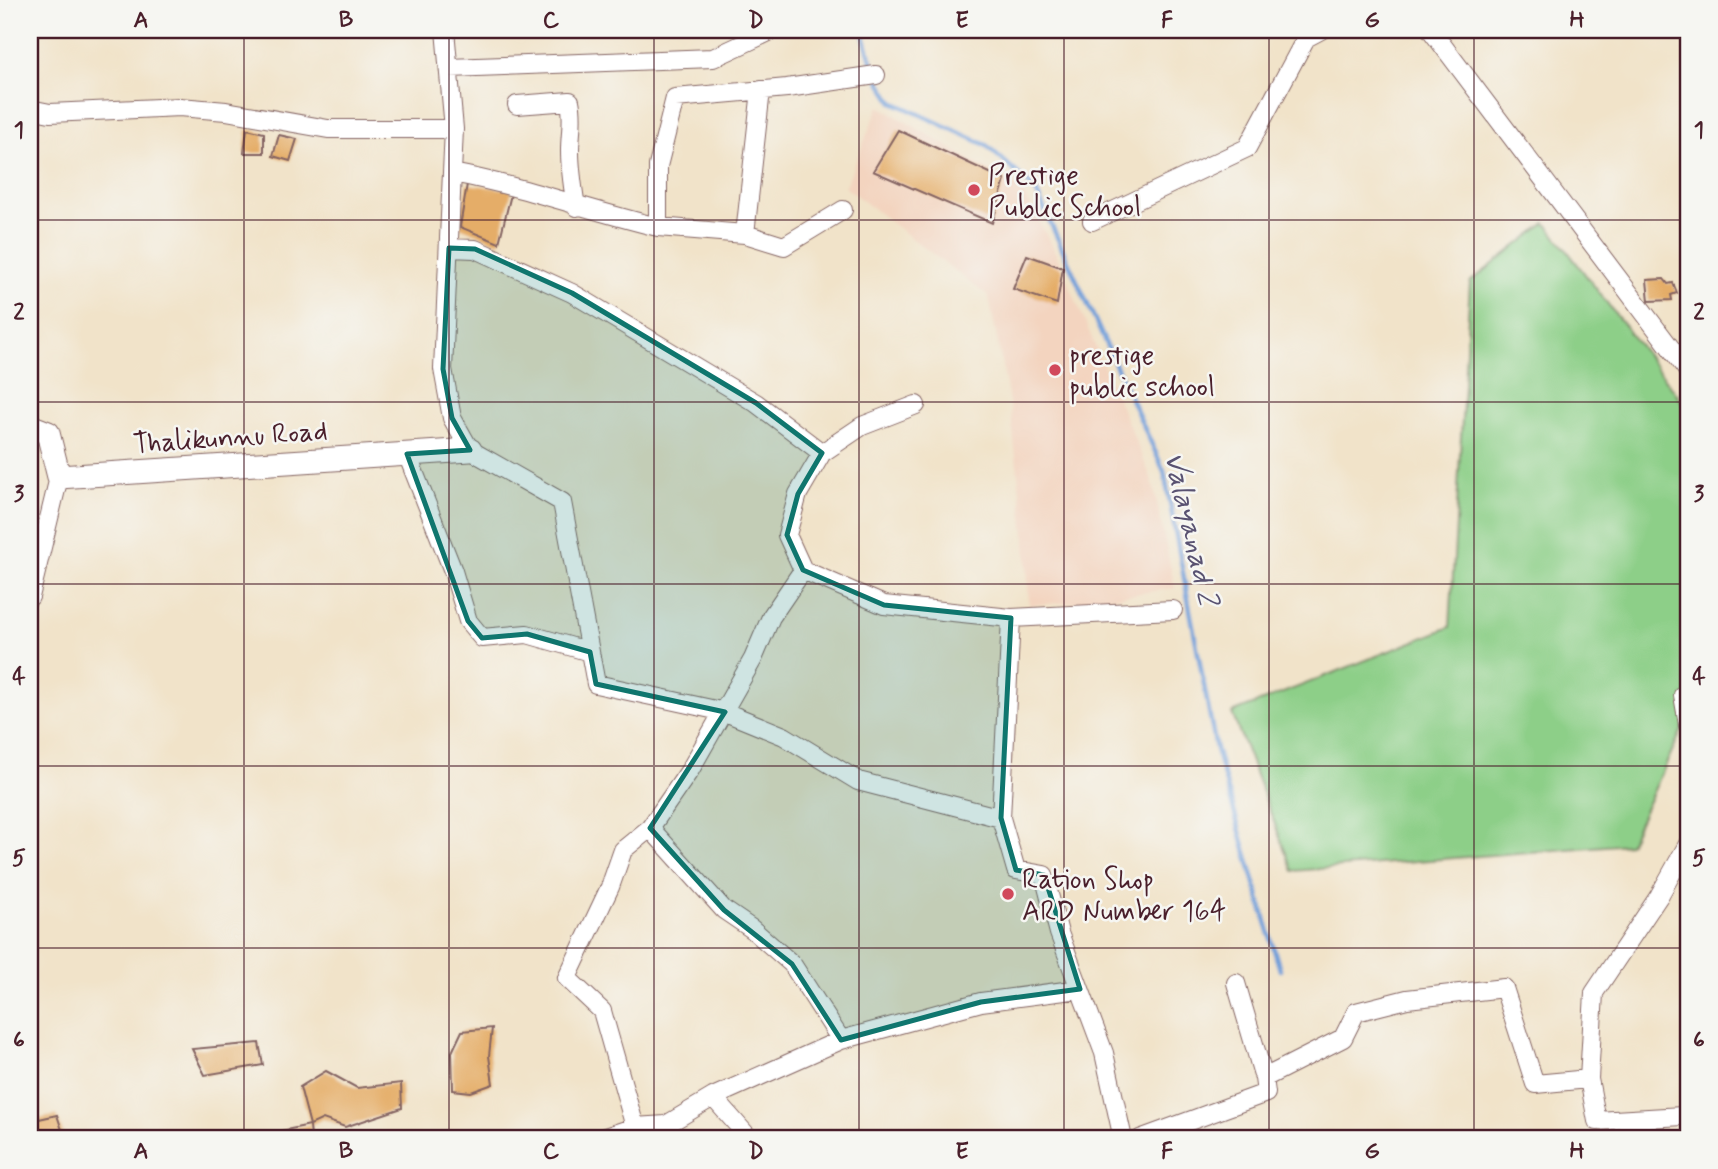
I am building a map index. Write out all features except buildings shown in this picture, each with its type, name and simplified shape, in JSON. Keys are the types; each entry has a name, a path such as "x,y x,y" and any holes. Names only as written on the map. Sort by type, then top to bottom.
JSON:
{"street":[{"path":"445,30 454,129 443,369 452,418 470,450 562,502 596,684 725,712 784,736 858,781 1001,818"},
{"path":"449,68 713,58 773,30"},
{"path":"1092,221 1247,148 1307,38 1321,30"},
{"path":"1431,30 1688,371"},
{"path":"658,226 658,166 675,98 876,75"},
{"path":"745,234 761,90"},
{"path":"517,105 570,101 574,117 570,149 571,179 576,206"},
{"path":"30,109 50,113 180,107 226,111 328,129 454,129"},
{"path":"452,173 538,192 576,206 658,226 745,234 783,246 842,210"},
{"path":"449,247 475,249 572,293 756,403 822,453"},
{"path":"916,405 862,426 822,453 798,494 787,535 803,570 884,606 1011,618 1173,611"},
{"path":"30,426 48,433 59,477 30,597"},
{"name":"Thalikunnu Road","path":"59,477 470,450"},
{"path":"407,454 453,570 468,621 482,638 527,634 590,652"},
{"path":"635,1127 602,1011 567,978 610,887 623,850 650,828 725,712 753,659 771,617 803,570"},
{"path":"1011,618 1001,818 1016,870 1044,875 1059,933 1104,1053 1123,1139"},
{"path":"1688,695 1683,695 1688,724"},
{"path":"650,828 724,910 752,929 792,964 841,1040"},
{"path":"1688,844 1659,896 1594,993 1589,1079 1597,1121 1683,1116 1688,1112"},
{"path":"1140,1139 1266,1093 1236,983"},
{"path":"1264,1078 1343,1038 1356,1012 1407,999 1504,988 1535,1084 1589,1079"},
{"path":"599,1139 635,1127 666,1125 713,1097 841,1040 981,1002 1080,989"},
{"path":"713,1097 750,1139"}],"highlighted area":[{"path":"449,248 475,249 572,293 756,403 822,453 798,494 787,535 803,570 884,605 1011,618 1001,818 1016,870 1044,875 1080,989 981,1002 841,1040 792,964 724,910 650,828 725,712 596,684 590,652 527,634 482,638 468,621 407,454 470,450 452,418 443,369"}],"shaded area":[{"name":"prestige public school","path":"879,106 1022,190 1055,251 1152,480 1175,588 1080,602 1029,605 1026,542 1010,406 989,297 845,187"}],"green space":[{"path":"1546,223 1688,409 1688,717 1629,844 1293,871 1232,713 1450,627 1470,282"}],"waterway":[{"name":"Valayanad 2","path":"862,30 875,72"},
{"name":"Valayanad 2","path":"879,80 893,102 986,145 1035,189 1164,471 1216,749 1280,970"}],"place":[{"name":"Prestige Public School","path":"974,190"},
{"name":"prestige public school","path":"1055,370"},
{"name":"Ration Shop ARD Number 164","path":"1008,894"}]}
